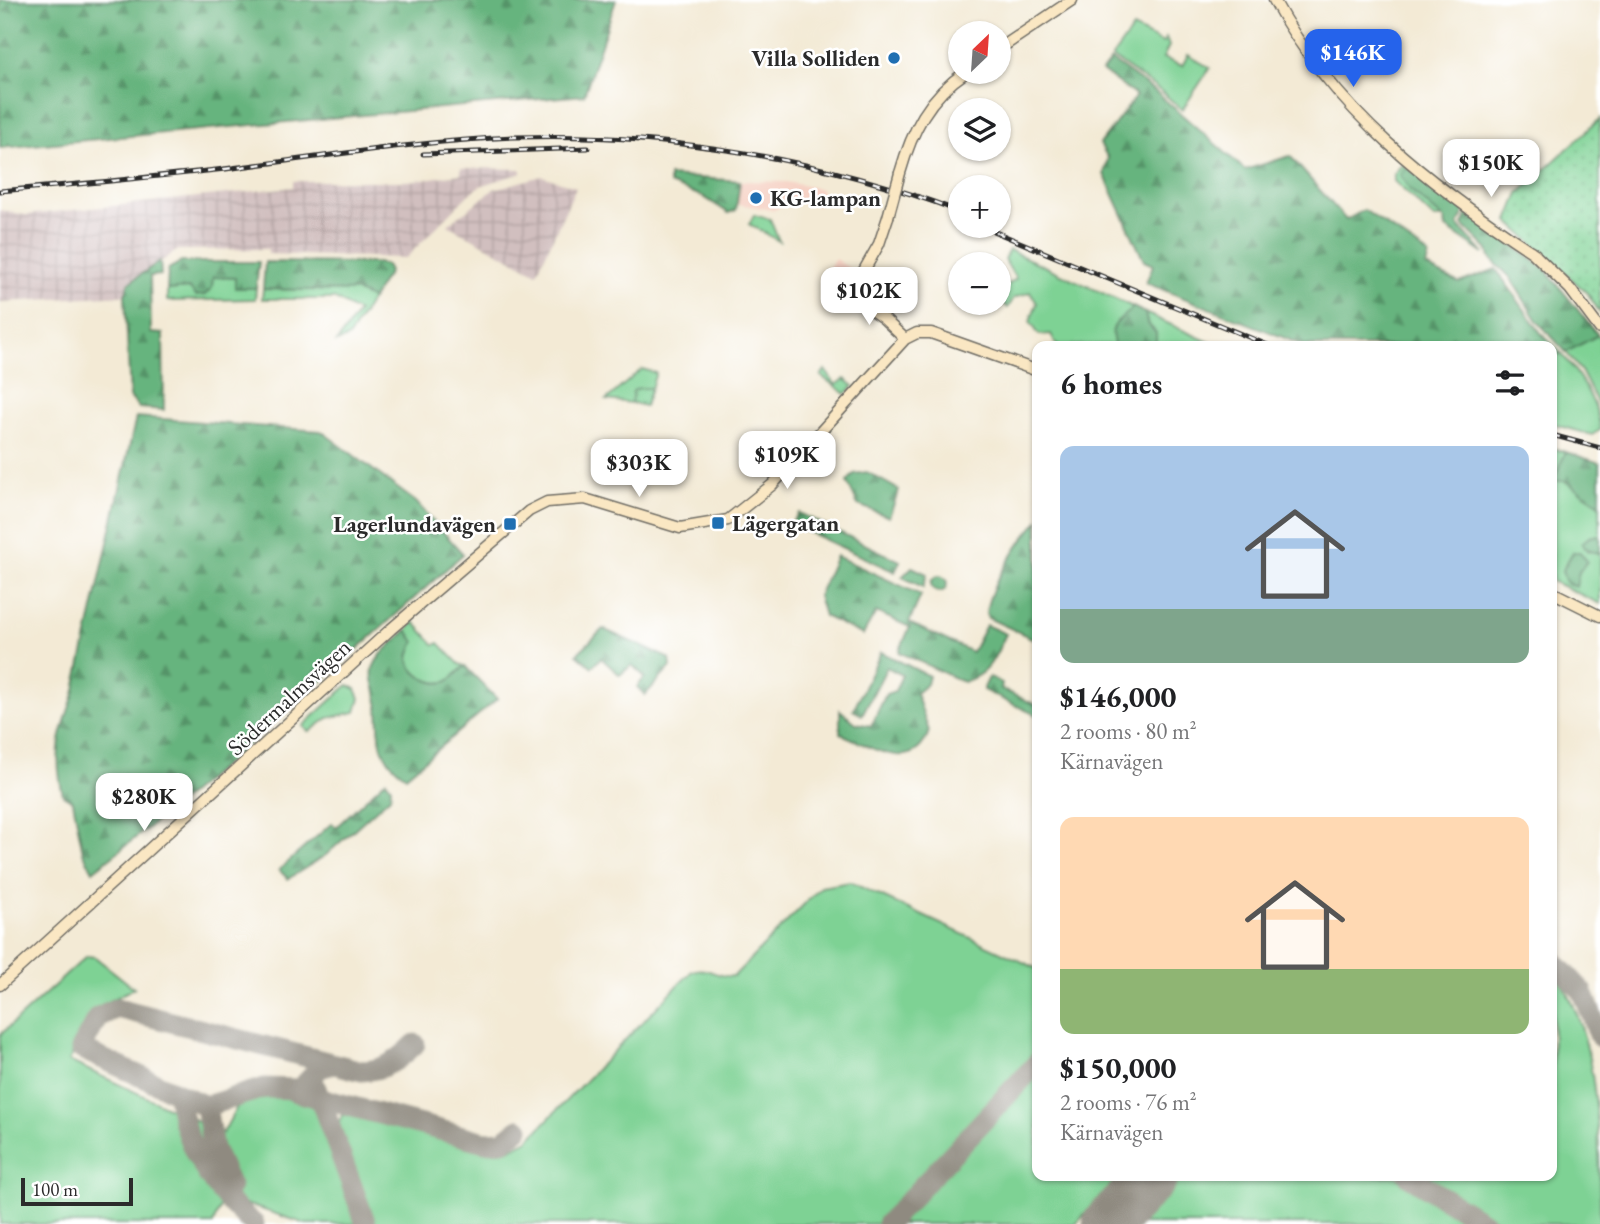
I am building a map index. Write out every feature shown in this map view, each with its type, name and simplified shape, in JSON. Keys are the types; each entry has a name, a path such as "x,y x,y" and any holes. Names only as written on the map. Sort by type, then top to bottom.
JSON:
{"street":[{"path":"1012,40 1073,0"},
{"path":"1274,0 1291,30 1333,89 1372,131 1424,176 1497,222 1535,254 1570,289 1600,329"},
{"path":"951,84 938,95 920,117 879,244 850,295 905,339 917,332 931,332 1032,369"},
{"name":"Södermalmsvägen","path":"0,985 496,536 529,510 547,502 594,500 680,528 704,527 748,502 800,454 905,339"},
{"path":"1557,594 1600,616"}],"shaded area":[{"path":"461,168 521,169 521,173 480,186 469,194 406,258 268,254 268,249 178,250 129,283 125,295 0,302 0,210 26,215 293,187 293,181 408,181 461,174"},
{"path":"542,176 576,187 537,273 448,225 494,189"},
{"path":"740,181 786,182 822,189 818,206 790,201 774,210 737,204"},
{"path":"835,259 855,272 848,282 842,282 826,272"}],"green space":[{"path":"0,0 616,0 584,95 0,148"},
{"path":"1133,28 1163,43 1166,38 1169,46 1163,58 1182,66 1188,55 1210,68 1182,110 1162,92 1112,57"},
{"path":"1111,60 1156,92 1245,170 1290,156 1346,220 1364,210 1429,255 1426,267 1459,283 1496,269 1549,341 1292,341 1146,283 1153,265 1144,261 1104,174 1108,158 1100,144 1136,96 1102,71"},
{"path":"1600,119 1600,313 1588,294 1508,221 1519,193"},
{"path":"1402,164 1406,167 1401,178 1443,218 1433,218 1394,181 1394,174"},
{"path":"1406,167 1465,210 1458,225 1484,254 1446,228 1445,220 1410,190 1400,175"},
{"path":"669,176 740,181 736,210 729,213 702,196 669,184"},
{"path":"1468,213 1545,269 1598,335 1566,352 1537,321 1510,277 1463,225"},
{"path":"754,215 770,219 779,241 749,224"},
{"path":"1009,250 1133,307 1127,317 1117,321 1115,341 1054,341 1051,334 1039,335 1030,321 1037,303 1030,292 1014,298 1011,303 1011,282 1016,279 1011,271"},
{"path":"160,261 161,275 150,276 151,333 163,334 164,410 139,408 130,397 125,295 129,283"},
{"path":"181,262 259,262 256,288 235,288 235,278 213,277 212,288 205,295 196,296 189,288 167,290 168,269"},
{"path":"265,262 377,263 386,265 389,272 372,299 356,291 263,289"},
{"path":"212,276 235,278 235,288 256,288 255,299 167,301 167,290 190,288"},
{"path":"263,289 356,291 372,299 348,338 337,342 358,312 335,299 262,299"},
{"path":"1133,307 1145,313 1147,323 1156,333 1156,341 1113,341 1114,326"},
{"path":"1145,313 1207,341 1156,341 1156,333 1147,323"},
{"path":"1598,335 1600,408 1581,371 1566,352"},
{"path":"1561,353 1574,369 1592,400 1600,430 1592,435 1557,425 1557,355"},
{"path":"642,369 656,373 651,388 639,388 631,403 606,400"},
{"path":"825,370 836,385 845,379 854,386 846,394 821,376"},
{"path":"651,388 645,406 631,403 633,391"},
{"path":"136,417 321,431 416,502 463,554 235,756 93,871 83,853 73,801 63,795 58,755"},
{"path":"1557,449 1566,452 1557,474"},
{"path":"1566,452 1600,463 1600,504 1565,481 1557,481 1557,472"},
{"path":"867,472 899,490 889,517 858,505 847,482 854,474"},
{"path":"1557,481 1565,481 1600,504 1600,535 1589,537 1587,551 1600,553 1600,604 1557,583","holes":["1573,552 1587,561 1579,572 1562,571"]},
{"path":"799,513 900,561 895,572 791,524"},
{"path":"1032,528 1032,638 988,618 986,613 999,577"},
{"path":"1600,535 1600,553 1584,548 1582,543 1589,537"},
{"path":"1573,552 1580,552 1587,561 1579,572 1576,587 1566,583 1562,571"},
{"path":"836,556 921,595 909,623 972,652 986,625 1006,634 990,664 972,679 963,682 899,652 910,627 876,612 863,635 824,616 818,596"},
{"path":"912,567 927,574 923,587 902,577"},
{"path":"939,576 945,578 945,590 939,592 933,590 931,584 933,578"},
{"path":"414,622 435,645 439,643 459,664 465,666 450,680 437,683 432,681 421,676 410,664 410,652 414,642 407,630"},
{"path":"603,629 670,659 671,667 645,695 637,687 645,677 632,665 620,675 601,658 592,667 577,654"},
{"path":"407,630 415,642 409,661 421,676 437,683 448,681 465,666 497,699 406,776 389,761 381,744 373,671 380,656"},
{"path":"881,652 929,676 927,684 916,693 929,731 922,745 913,753 890,754 840,733 840,710 856,723 871,726 886,694 895,691 902,675 887,667 862,715 853,710"},
{"path":"989,677 1002,683 1001,689 1032,703 1032,713 983,690"},
{"path":"348,685 356,689 360,698 356,712 328,718 309,732 303,726"},
{"path":"386,780 391,787 390,797 326,855 288,879 279,870 332,823 336,827"},
{"path":"850,882 1032,966 1032,1059 877,1224 373,1224 337,1128 342,1115 348,1113 488,1151 504,1150 518,1145 528,1140 692,971 703,970 734,976 821,887"},
{"path":"87,956 95,957 134,988 98,1007 69,1061 223,1133 239,1103 273,1093 310,1102 321,1115 360,1224 306,1224 224,1197 213,1224 0,1224 0,1035"},
{"path":"1557,977 1569,995 1589,1055 1598,1124 1600,1224 1501,1224 1431,1181 1557,1181"},
{"path":"1032,1080 1032,1181 1115,1181 1076,1224 898,1224"},
{"path":"1177,1181 1403,1181 1472,1224 1137,1224"}],"taxiway":[{"path":"1557,964 1583,992 1600,1037"},
{"path":"334,1064 320,1068 300,1089 264,1088 206,1106 81,1049 98,1017 117,1008 362,1071 378,1069 391,1063 415,1044"},
{"path":"887,1224 1032,1068"},
{"path":"316,1088 366,1224"},
{"path":"293,1091 485,1142 503,1141 519,1129"},
{"path":"178,1093 186,1131 202,1166 226,1198 254,1224"},
{"path":"206,1106 213,1148 230,1186"},
{"path":"1417,1181 1486,1224"}],"runway":[{"path":"1108,1224 1148,1181"}],"railway":[{"path":"0,191 216,170 440,142 515,137 572,137 629,139 742,152 853,177 948,207"},
{"path":"423,154 588,148"},
{"path":"1010,238 1258,341"},
{"path":"1557,436 1600,448"}],"place":[{"name":"Villa Solliden","path":"894,58"},
{"name":"KG-lampan","path":"756,198"},
{"name":"Lägergatan","path":"718,523"},
{"name":"Lagerlundavägen","path":"510,524"}]}
